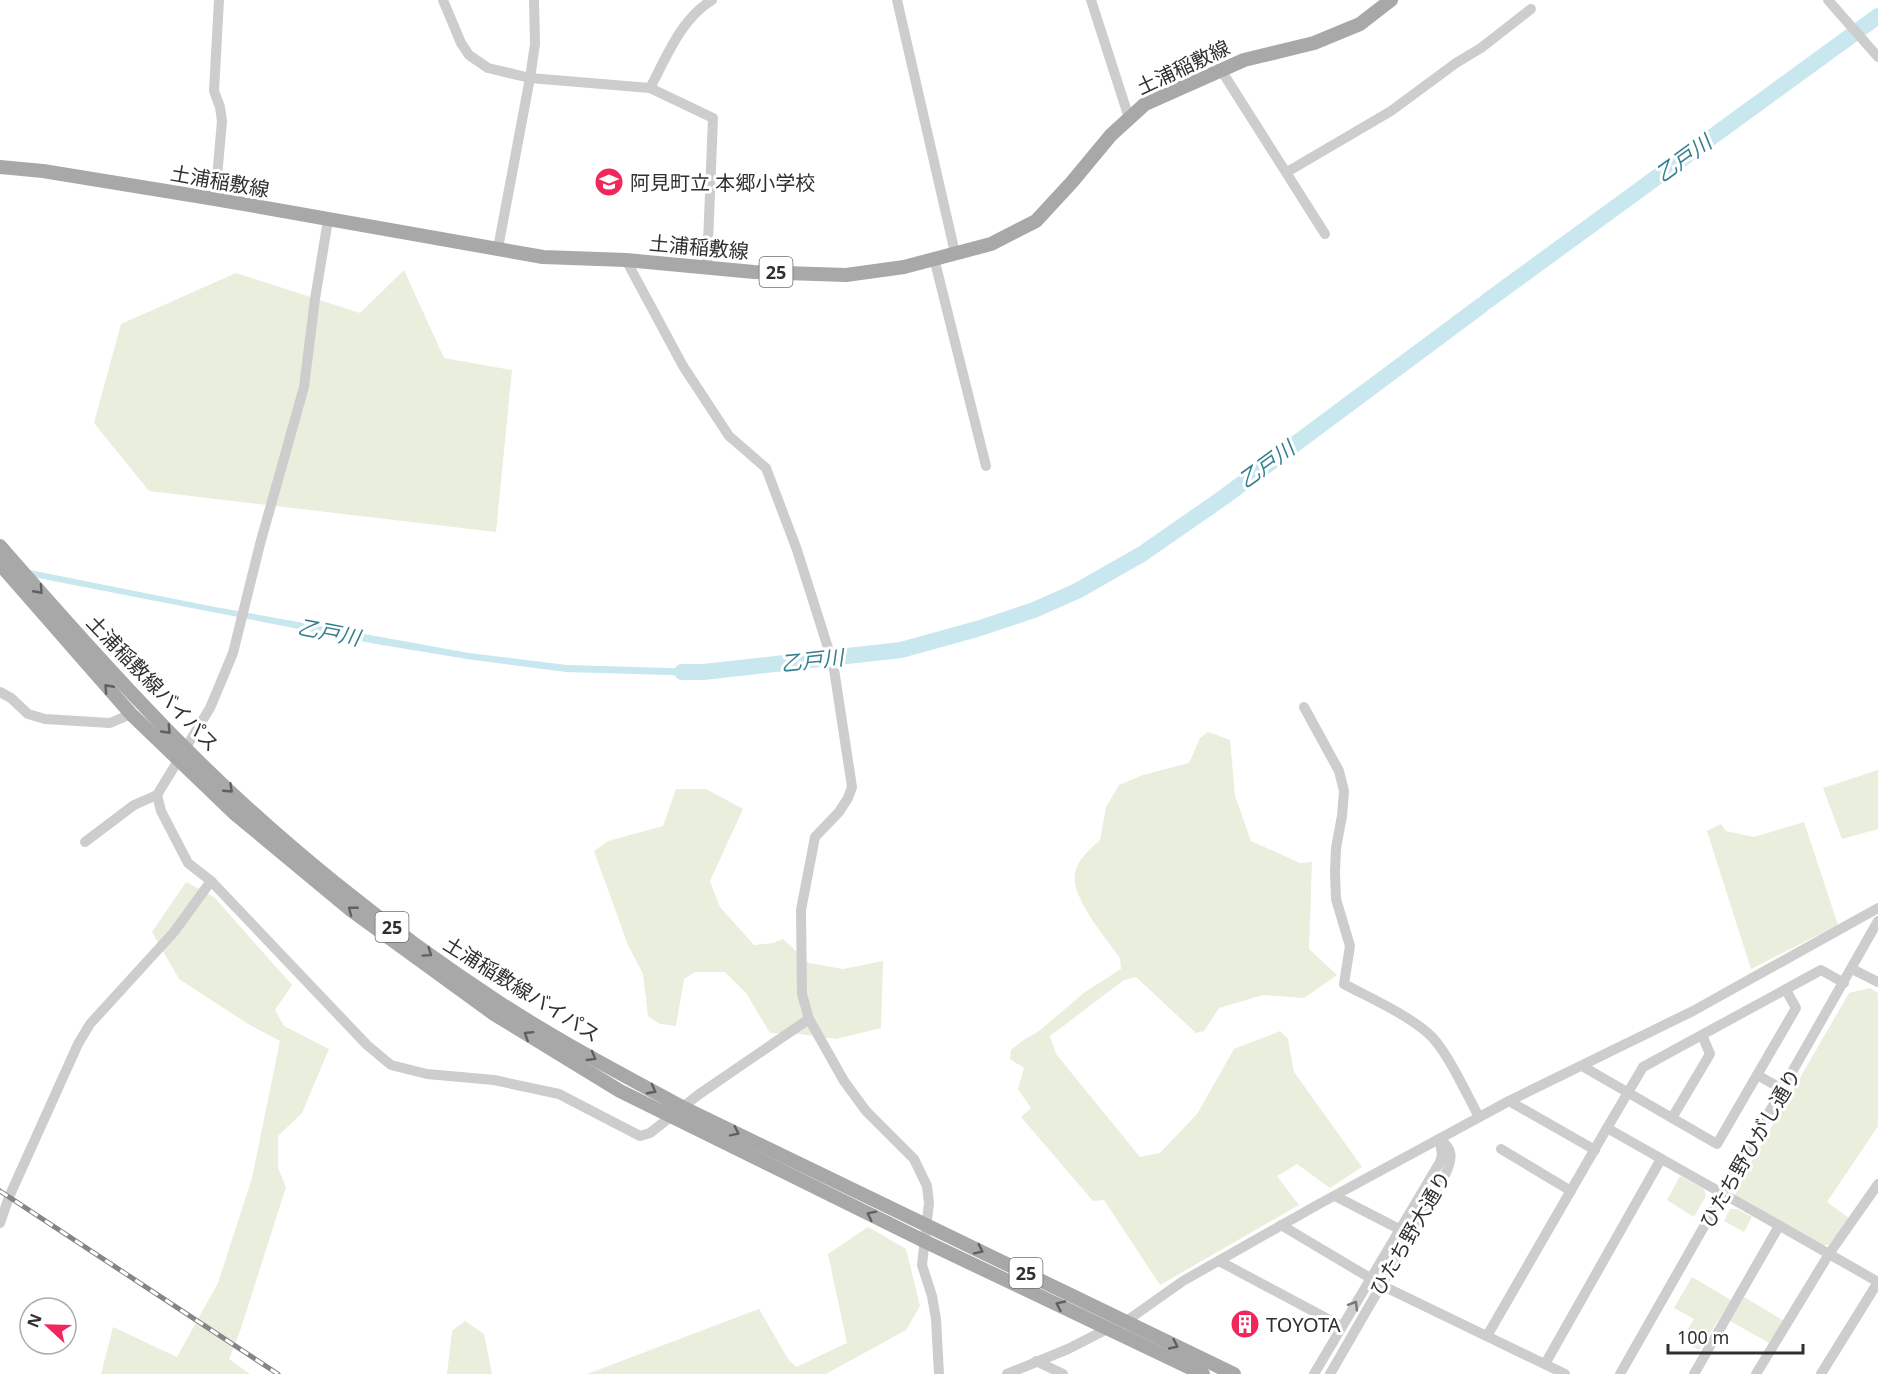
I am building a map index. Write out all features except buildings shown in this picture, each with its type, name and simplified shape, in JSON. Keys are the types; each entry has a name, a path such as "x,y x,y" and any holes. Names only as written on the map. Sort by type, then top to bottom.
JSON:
{"main road":[{"name":"土浦稲敷線","path":"0,167 43,171 215,199 543,257 626,260 753,272 846,275 904,267 991,244 1036,221 1111,135 1145,104 1244,60 1322,40 1360,24 1391,0"},
{"name":"土浦稲敷線バイパス","path":"0,546 234,813 290,861 420,962 494,1014 592,1075 924,1241 1109,1328"},
{"name":"土浦稲敷線バイパス","path":"0,564 131,714 324,873 410,940 498,1002 682,1107 1125,1322"},
{"name":"25","path":"1125,1322 1234,1374"},
{"name":"25","path":"1109,1328 1203,1374"}],"street":[{"path":"215,199 222,121 214,91 219,0"},
{"path":"443,0 461,43 469,55 488,68 530,78 650,88 713,118 707,267"},
{"path":"498,248 535,44 534,0"},
{"path":"650,88 685,24 712,0"},
{"path":"897,0 955,253"},
{"path":"1091,0 1129,118"},
{"path":"1828,0 1878,57"},
{"path":"1287,172 1391,111 1456,63 1481,48 1531,9"},
{"path":"1221,70 1325,234"},
{"path":"85,842 134,805 157,795 210,708 233,653 304,387 328,220"},
{"path":"934,258 986,466"},
{"path":"626,260 683,366 729,436 766,468 797,550 829,652 852,787 839,812 815,837 803,900 800,931 803,1000 809,1019 844,1081 880,1126 914,1159 921,1173 929,1197 922,1265 932,1296 936,1319 939,1374"},
{"path":"0,692 28,714 45,719 110,723 131,714"},
{"path":"1304,707 1340,771 1344,791 1335,872 1336,899 1350,946 1344,984 1416,1024 1432,1038 1455,1072 1479,1118"},
{"path":"157,795 165,820 189,862 211,881 367,1045 391,1065 427,1074 494,1080 559,1094 640,1136 650,1133 682,1107 809,1019"},
{"path":"0,1223 9,1197 78,1044 90,1024 174,932 211,881"},
{"path":"1125,1322 1183,1281 1281,1225 1509,1101 1693,1011 1878,908"},
{"name":"ひたち野ひがし通り","path":"1620,1374 1784,1090 1878,921"},
{"path":"1852,969 1878,982"},
{"path":"1487,1336 1643,1067 1821,970 1844,983"},
{"path":"1582,1065 1717,1144 1796,1008 1786,990"},
{"path":"1672,1118 1710,1054 1702,1035"},
{"path":"1757,1075 1784,1090"},
{"path":"1509,1101 1595,1150"},
{"path":"1607,1128 1878,1282 1821,1374"},
{"name":"ひたち野大通り","path":"1314,1374 1440,1162 1442,1155 1440,1140"},
{"name":"ひたち野大通り","path":"1330,1374 1449,1166 1452,1159 1450,1151 1447,1145 1440,1140"},
{"path":"1501,1149 1571,1191"},
{"path":"1545,1364 1661,1159"},
{"path":"1756,1374 1829,1254 1878,1184"},
{"path":"1335,1196 1400,1229"},
{"path":"1281,1225 1370,1278"},
{"path":"1694,1374 1779,1226"},
{"path":"1219,1261 1341,1326"},
{"path":"1381,1285 1565,1374"},
{"path":"1007,1374 1068,1349 1109,1328"},
{"path":"1036,1361 1063,1374"}],"green space":[{"path":"404,270 444,358 512,370 496,532 149,491 94,423 121,324 236,273 360,313"},
{"path":"1208,732 1230,740 1235,796 1251,841 1300,863 1312,862 1309,949 1337,975 1304,998 1263,995 1219,1008 1204,1031 1196,1033 1136,977 1124,980 1050,1036 1056,1054 1140,1157 1160,1153 1197,1114 1234,1049 1280,1031 1288,1039 1294,1072 1362,1167 1330,1188 1297,1164 1277,1176 1299,1205 1160,1285 1104,1200 1093,1201 1021,1117 1031,1108 1018,1089 1024,1068 1010,1059 1011,1050 1022,1041 1039,1031 1085,992 1121,969 1120,958 1091,917 1078,894 1075,883 1075,873 1079,863 1100,840 1106,807 1119,785 1143,775 1189,763 1200,738"},
{"path":"1878,770 1878,829 1842,839 1823,788"},
{"path":"676,789 706,789 743,809 710,881 720,907 754,945 773,943 783,939 809,963 843,969 883,961 881,1028 836,1039 770,1033 746,993 725,972 695,972 684,979 676,1026 660,1024 648,1016 643,974 628,945 594,851 608,841 663,826"},
{"path":"1804,822 1838,925 1751,969 1707,831 1721,824 1726,831 1754,837"},
{"path":"186,882 214,897 292,985 275,1010 284,1026 329,1049 302,1113 278,1136 278,1168 286,1187 229,1359 250,1374 101,1374 113,1327 177,1357 218,1283 252,1178 280,1041 248,1024 179,979 152,932"},
{"path":"1870,988 1878,993 1878,1126 1827,1202 1849,1218 1829,1245 1823,1245 1736,1196 1735,1190 1849,993"},
{"path":"1680,1176 1704,1189 1706,1196 1694,1217 1667,1200"},
{"path":"1730,1209 1737,1209 1752,1217 1744,1232 1724,1221"},
{"path":"868,1227 906,1249 920,1306 906,1330 826,1374 587,1374 759,1309 788,1359 796,1367 847,1343 828,1254"},
{"path":"1692,1277 1731,1300 1699,1350 1689,1344 1695,1333 1688,1329 1694,1319 1674,1308"},
{"path":"1744,1297 1784,1321 1771,1344 1730,1321"},
{"path":"465,1321 484,1334 492,1374 447,1374 452,1331"}],"water":[{"path":"0,564 210,606 469,653 567,665 703,669 703,676 566,672 467,659 376,644 48,580 0,570"}],"waterway":[{"name":"乙戸川","path":"1487,301 1878,16"},
{"name":"乙戸川","path":"682,672 703,672 901,650 1034,610 1077,591 1142,554 1224,497 1482,305"}],"railway":[{"path":"0,1191 278,1374"}],"place":[{"name":"阿見町立 本郷小学校","path":"609,182"},
{"name":"TOYOTA","path":"1245,1324"}]}
